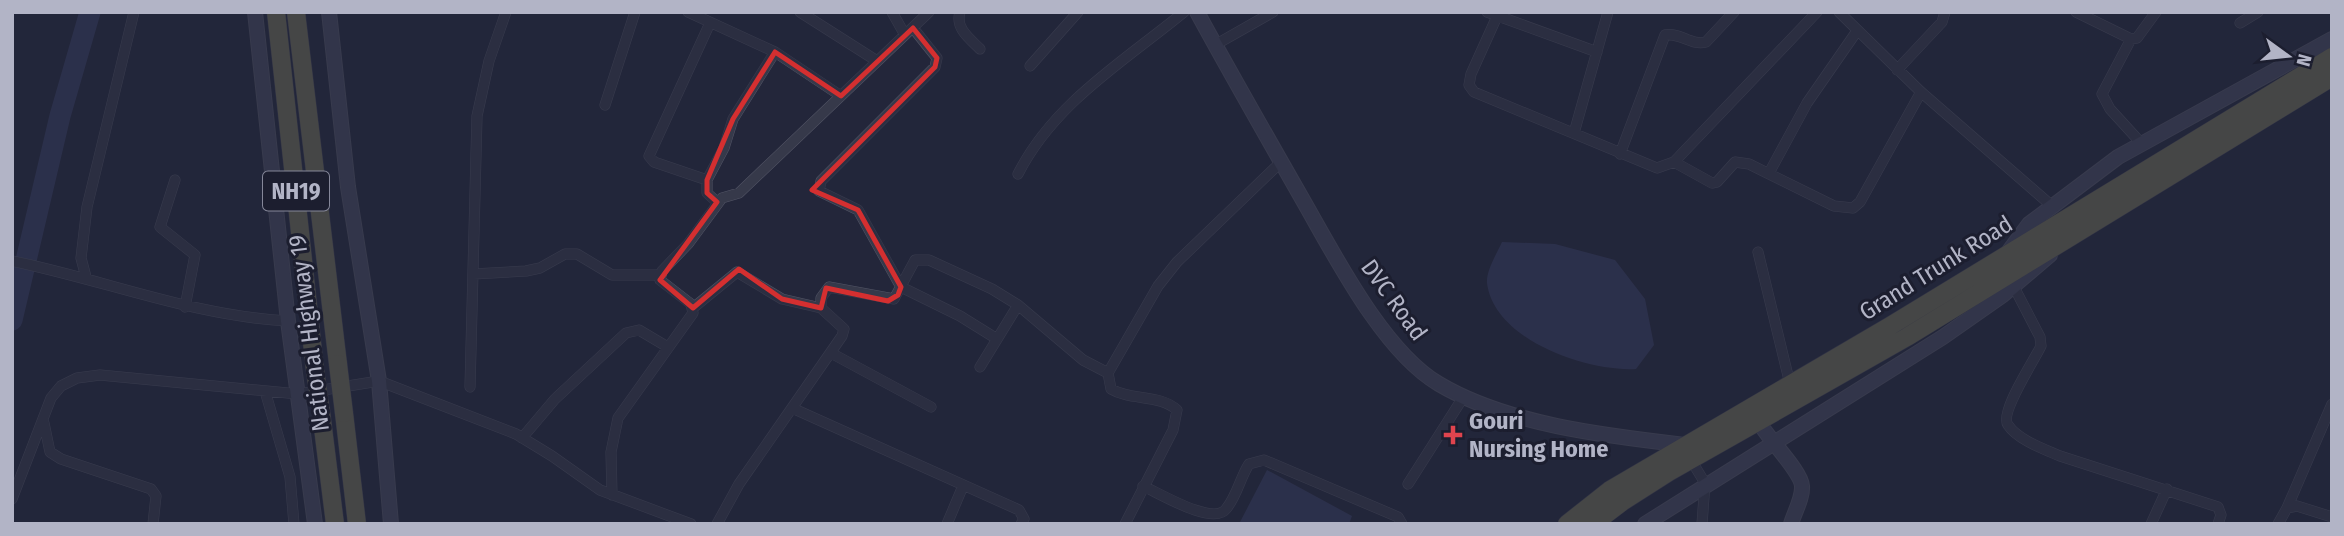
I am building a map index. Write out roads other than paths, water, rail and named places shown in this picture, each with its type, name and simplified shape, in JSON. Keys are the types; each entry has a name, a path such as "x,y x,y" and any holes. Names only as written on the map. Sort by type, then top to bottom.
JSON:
{"highway":[{"name":"NH19","path":"276,12 315,370 335,524"},
{"name":"National Highway 19","path":"296,12 357,524"},
{"name":"Grand Trunk Road","path":"1754,415 1790,384 2332,57"},
{"name":"Grand Trunk Road","path":"1567,524 1610,490 1688,452 2063,241 2332,77"},
{"name":"Grand Trunk Road","path":"1593,524 1688,452"}],"main road":[{"path":"255,12 288,321 315,524"},
{"path":"329,12 348,187 379,381 391,524"},
{"name":"DVC Road","path":"1198,13 1344,271 1386,332 1413,364 1438,384 1512,413 1688,452"},
{"path":"2006,254 2029,225 2052,206 2141,143 2332,39"},
{"path":"1645,524 1942,337 2014,287 2063,241"},
{"path":"1754,415 1771,443 1800,474 1802,489 1791,524"}],"street":[{"path":"86,277 81,258 87,207 134,12"},
{"path":"470,387 477,116 489,61 506,12"},
{"path":"605,104 635,12"},
{"path":"688,12 775,52 841,96"},
{"path":"800,12 877,61"},
{"path":"892,12 937,58 935,67 819,187 824,196 858,210 901,287 960,316 997,339"},
{"path":"473,274 526,271 540,268 565,254 577,254 612,275 660,275 688,244 717,202 739,193 929,12"},
{"path":"960,12 958,21 961,28 979,49"},
{"path":"1030,66 1078,12"},
{"path":"1018,174 1033,146 1056,117 1184,12"},
{"path":"1215,45 1273,12"},
{"path":"1487,12 1597,52"},
{"path":"1574,133 1608,12"},
{"path":"1620,155 1665,35 1676,34 1694,43 1706,42 1734,12"},
{"path":"1498,15 1471,74 1469,85 1474,92 1620,155 1657,168 1674,162 1817,12"},
{"path":"1839,12 1921,92 2052,206"},
{"path":"1897,70 1942,22 1945,12"},
{"path":"2076,12 2132,39 2137,38 2156,12"},
{"path":"2240,23 2258,12"},
{"path":"707,180 654,162 649,156 710,23"},
{"path":"1769,173 1807,103 1857,31"},
{"path":"2132,39 2102,94 2110,109 2141,143"},
{"path":"717,202 707,193 707,180 724,149 733,119 775,52"},
{"path":"1674,162 1712,183 1717,182 1735,162 1749,164 1834,206 1853,208 1860,202 1921,92"},
{"path":"1125,524 1173,429 1177,410 1160,401 1118,393 1111,389 1108,373 1158,286 1177,262 1281,162"},
{"path":"175,180 160,227 195,255 185,307"},
{"path":"1758,253 1790,384"},
{"path":"821,308 821,298 829,288 846,288 888,300 894,299 915,260 923,259 992,289 1018,305 1075,355 1108,373"},
{"path":"12,261 86,277 215,314 288,321"},
{"path":"612,495 611,452 618,418 693,308 737,272 782,299 821,308 844,329 831,353 739,484 717,524"},
{"path":"660,275 663,283 693,308"},
{"path":"2014,287 2040,337 2041,346 2010,404 2005,417 2008,425 2034,445 2060,456 2218,507 2221,515 2218,524"},
{"path":"980,367 1018,305"},
{"path":"522,438 555,399 626,333 639,330 666,346"},
{"path":"831,353 931,407"},
{"path":"12,499 51,398 61,386 89,376 127,376 298,394 379,381 522,438 552,456 582,480 612,495 691,524"},
{"path":"265,391 290,477 294,524"},
{"path":"1408,484 1464,396"},
{"path":"2278,524 2332,404"},
{"path":"792,408 1019,510 1024,519 1021,524"},
{"path":"44,419 50,452 61,460 151,489 156,496 153,524"},
{"path":"1688,452 1705,484 1702,524"},
{"path":"1143,486 1194,510 1216,515 1226,510 1249,464 1264,460 1398,517 1402,524"},
{"path":"947,524 963,485"},
{"path":"2151,524 2166,489"},
{"path":"2287,508 2297,506 2332,518 2330,524"}],"water":[{"path":"1502,242 1555,244 1615,260 1645,299 1654,345 1636,369 1616,369 1569,358 1546,349 1506,321 1493,303 1487,283 1490,268"},
{"path":"1267,470 1352,516 1349,524 1239,524"}],"waterway":[{"path":"12,320 60,116 90,12"}],"place":[{"name":"Gouri Nursing Home","path":"1453,435"}]}
